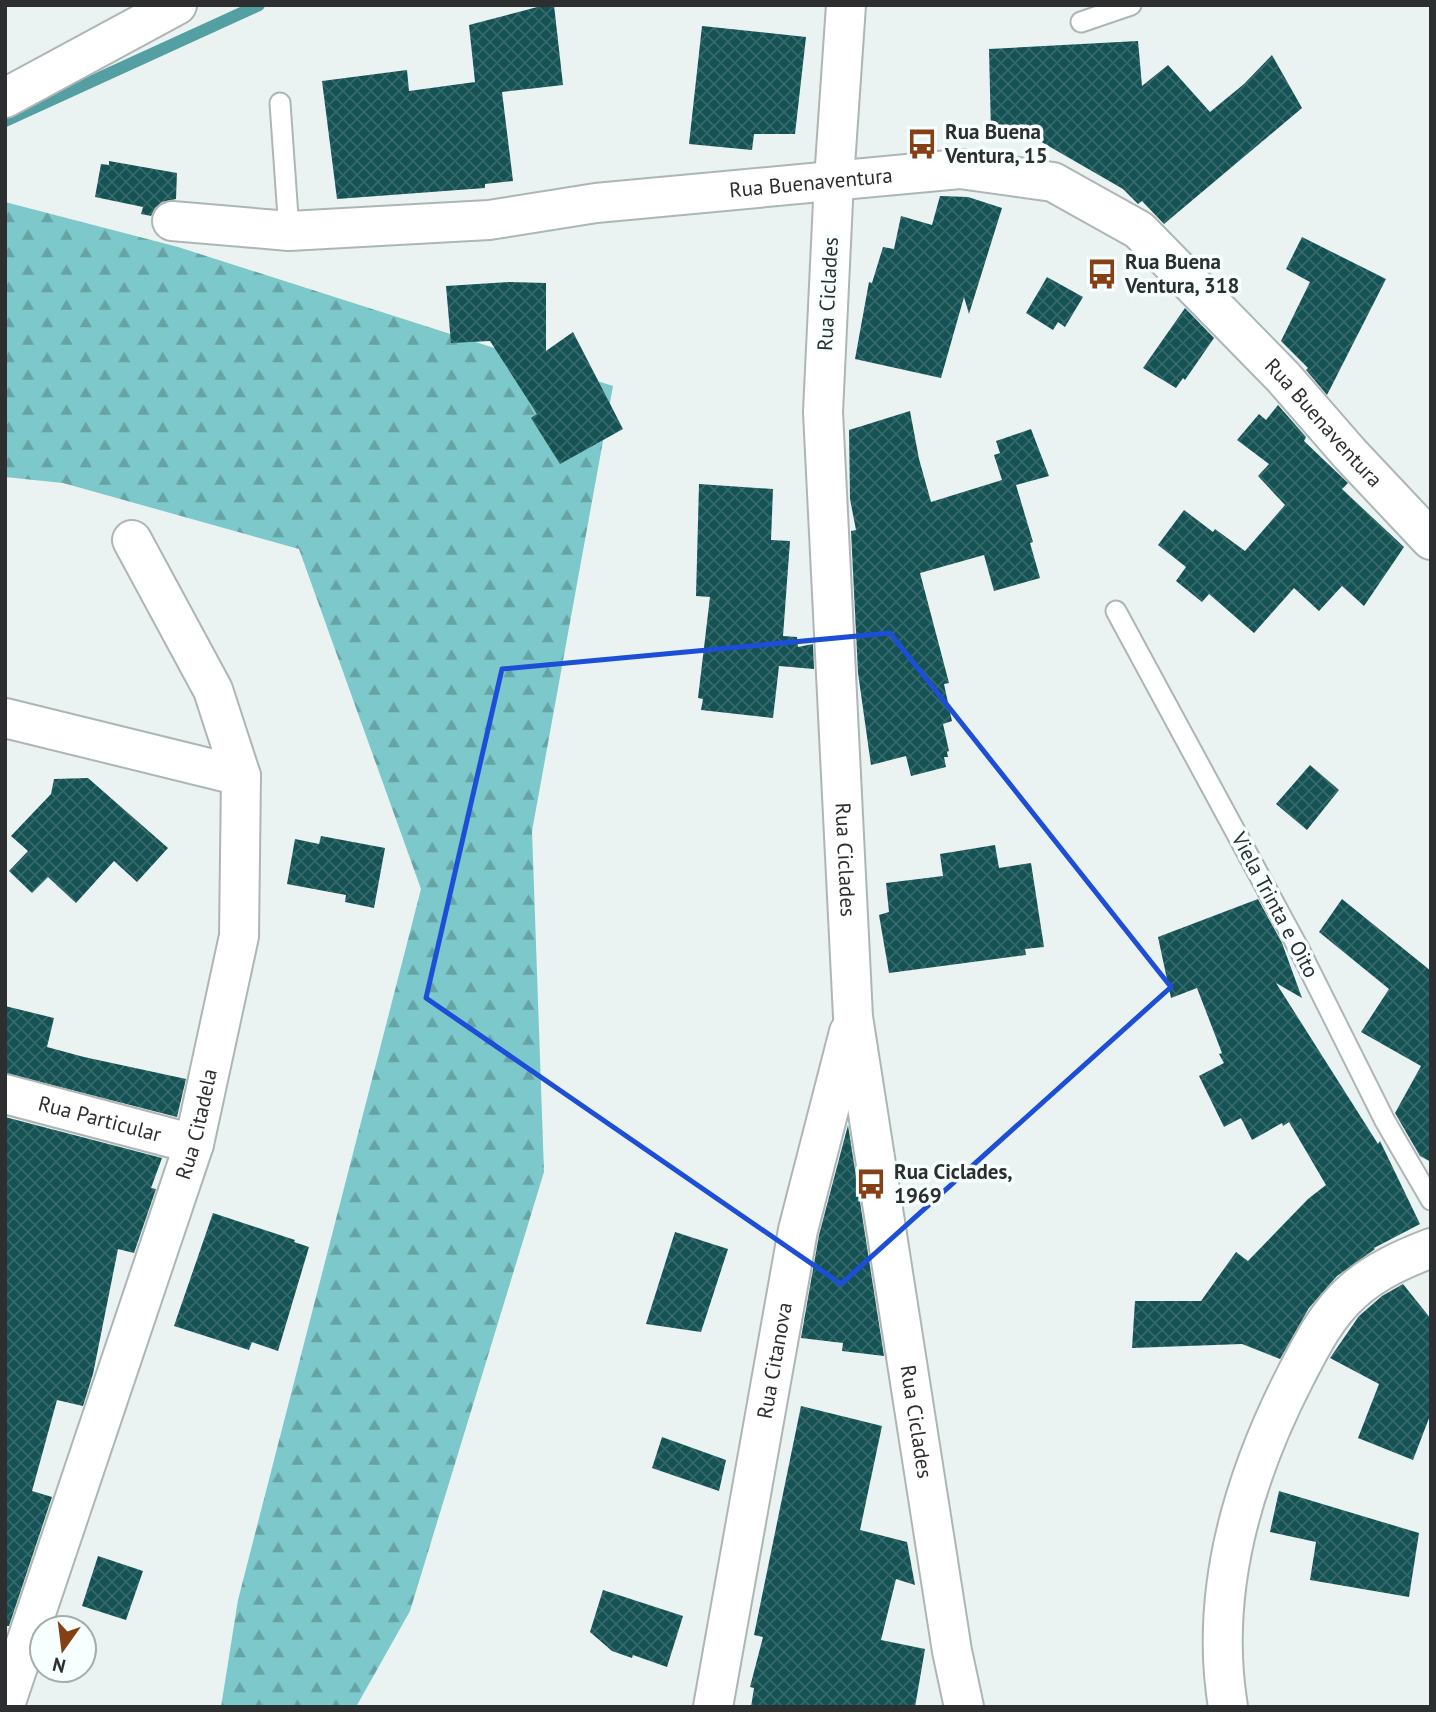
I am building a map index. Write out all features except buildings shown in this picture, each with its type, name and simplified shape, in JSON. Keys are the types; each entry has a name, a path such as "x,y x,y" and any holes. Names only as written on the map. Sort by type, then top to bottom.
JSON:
{"street":[{"path":"5,98 177,5"},
{"name":"Rua Ciclades","path":"846,5 834,180 823,412 853,1017 950,1637 964,1707"},
{"name":"Rua Buenaventura","path":"172,222 289,231 489,220 596,203 960,169 1053,182 1139,230 1283,377 1350,454 1431,540"},
{"name":"Rua Citadela","path":"5,1705 194,1144 239,936 241,776 213,690 132,540"},
{"path":"5,718 241,776"},
{"name":"Rua Citanova","path":"713,1707 799,1230 853,1017"},
{"name":"Rua Particular","path":"5,1094 194,1144"},
{"path":"1228,1707 1222,1630 1230,1563 1259,1454 1312,1344 1345,1299 1373,1276 1403,1259 1431,1248"}],"lane":[{"path":"1081,22 1131,5"},
{"path":"280,103 289,231"},
{"name":"Viela Trinta e Oito","path":"1116,611 1299,949 1385,1121 1431,1200"}],"highlighted area":[{"path":"890,633 1171,987 841,1284 426,998 502,669"}],"green space":[{"path":"5,202 178,247 613,386 532,831 544,1172 410,1611 356,1707 221,1707 238,1600 421,889 299,549 63,483 5,477"}],"waterway":[{"path":"5,121 259,5"}],"place":[{"name":"Rua Buena Ventura, 15","path":"922,144"},
{"name":"Rua Buena Ventura, 318","path":"1102,274"},
{"name":"Rua Ciclades, 1969","path":"871,1184"}]}
